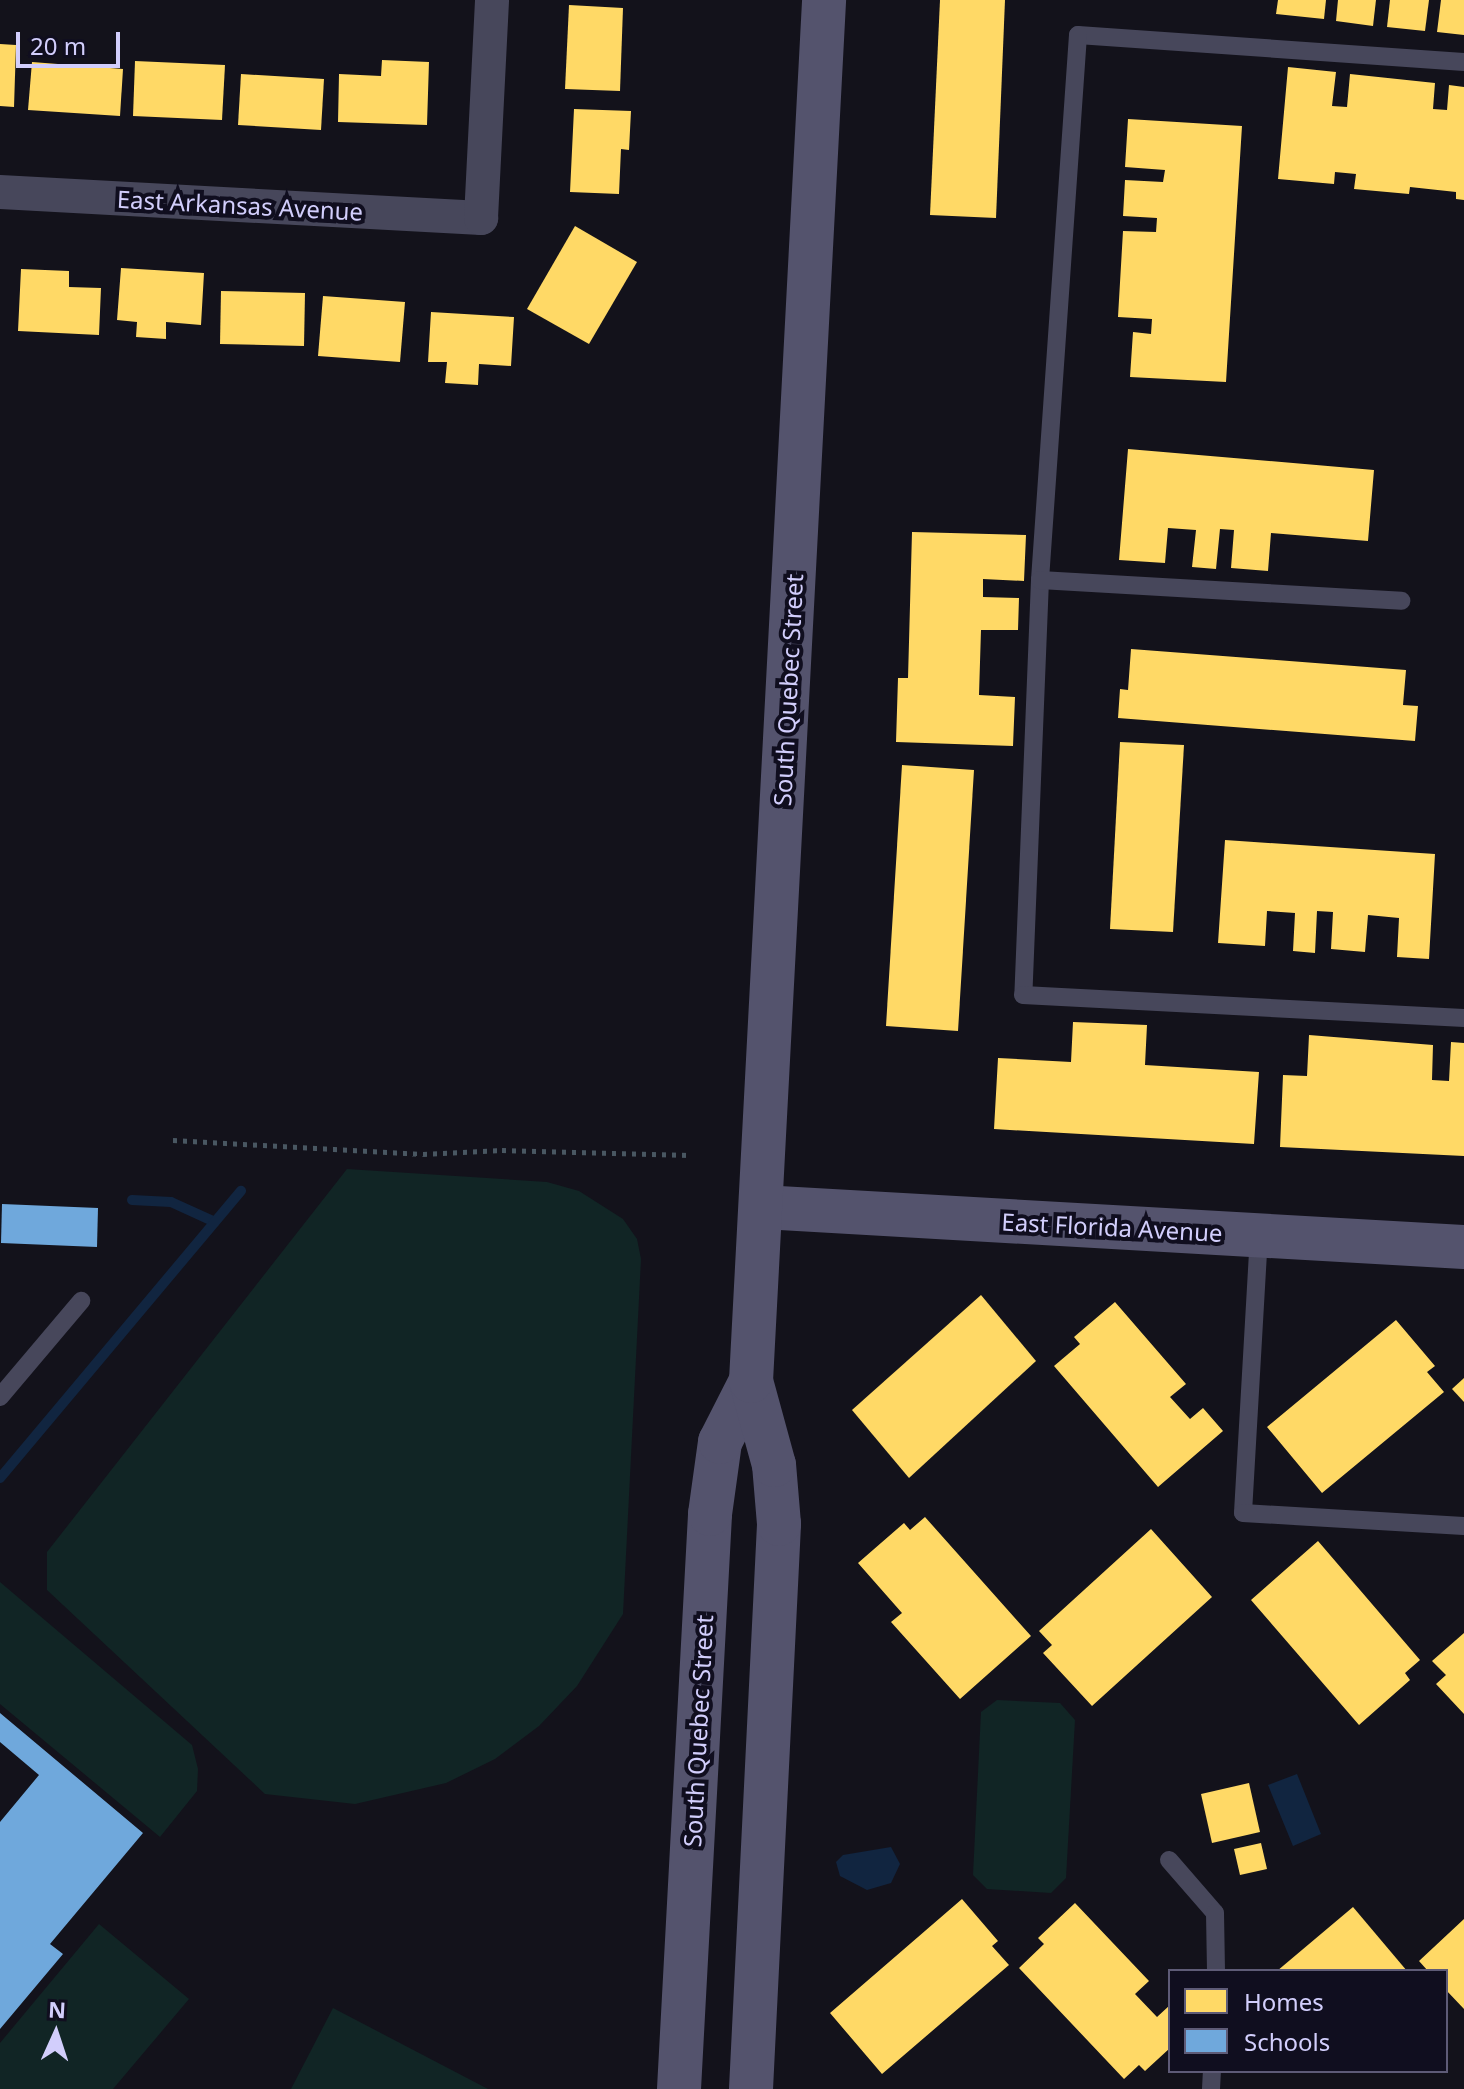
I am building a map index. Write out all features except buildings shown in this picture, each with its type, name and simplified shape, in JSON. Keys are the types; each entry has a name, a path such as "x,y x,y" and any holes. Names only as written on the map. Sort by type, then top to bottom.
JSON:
{"main road":[{"name":"South Quebec Street","path":"751,2089 779,1524 774,1465 751,1381 824,0"},
{"name":"East Florida Avenue","path":"761,1207 1464,1247"},
{"name":"South Quebec Street","path":"679,2089 713,1488 726,1424 751,1381"}],"street":[{"name":"East Arkansas Avenue","path":"0,192 481,218 492,0"}],"lane":[{"path":"1464,62 1078,35 1040,580 1023,995 1464,1018"},
{"path":"1040,580 1401,601"},
{"path":"1259,1235 1243,1513 1464,1526"},
{"path":"0,1397 81,1301"},
{"path":"1169,1860 1215,1913 1216,1969"}],"path":[{"path":"173,1140 423,1154 502,1150 690,1155"}],"green space":[{"path":"347,1169 547,1182 579,1191 623,1219 637,1239 641,1259 623,1614 577,1686 539,1726 495,1759 446,1783 355,1804 265,1794 47,1590 47,1552"},
{"path":"0,1582 192,1745 198,1769 197,1791 160,1837 0,1704"},
{"path":"997,1700 1060,1703 1075,1720 1066,1878 1051,1893 987,1889 973,1875 981,1712"},
{"path":"99,1924 189,1999 113,2089 0,2089 0,2043"},
{"path":"333,2008 488,2089 291,2089"}],"water":[{"path":"1297,1774 1321,1834 1293,1846 1268,1785"},
{"path":"891,1847 900,1864 891,1883 867,1890 840,1876 836,1862 843,1855"}],"waterway":[{"path":"0,1478 241,1191"},
{"path":"132,1200 171,1202 215,1222"}]}
